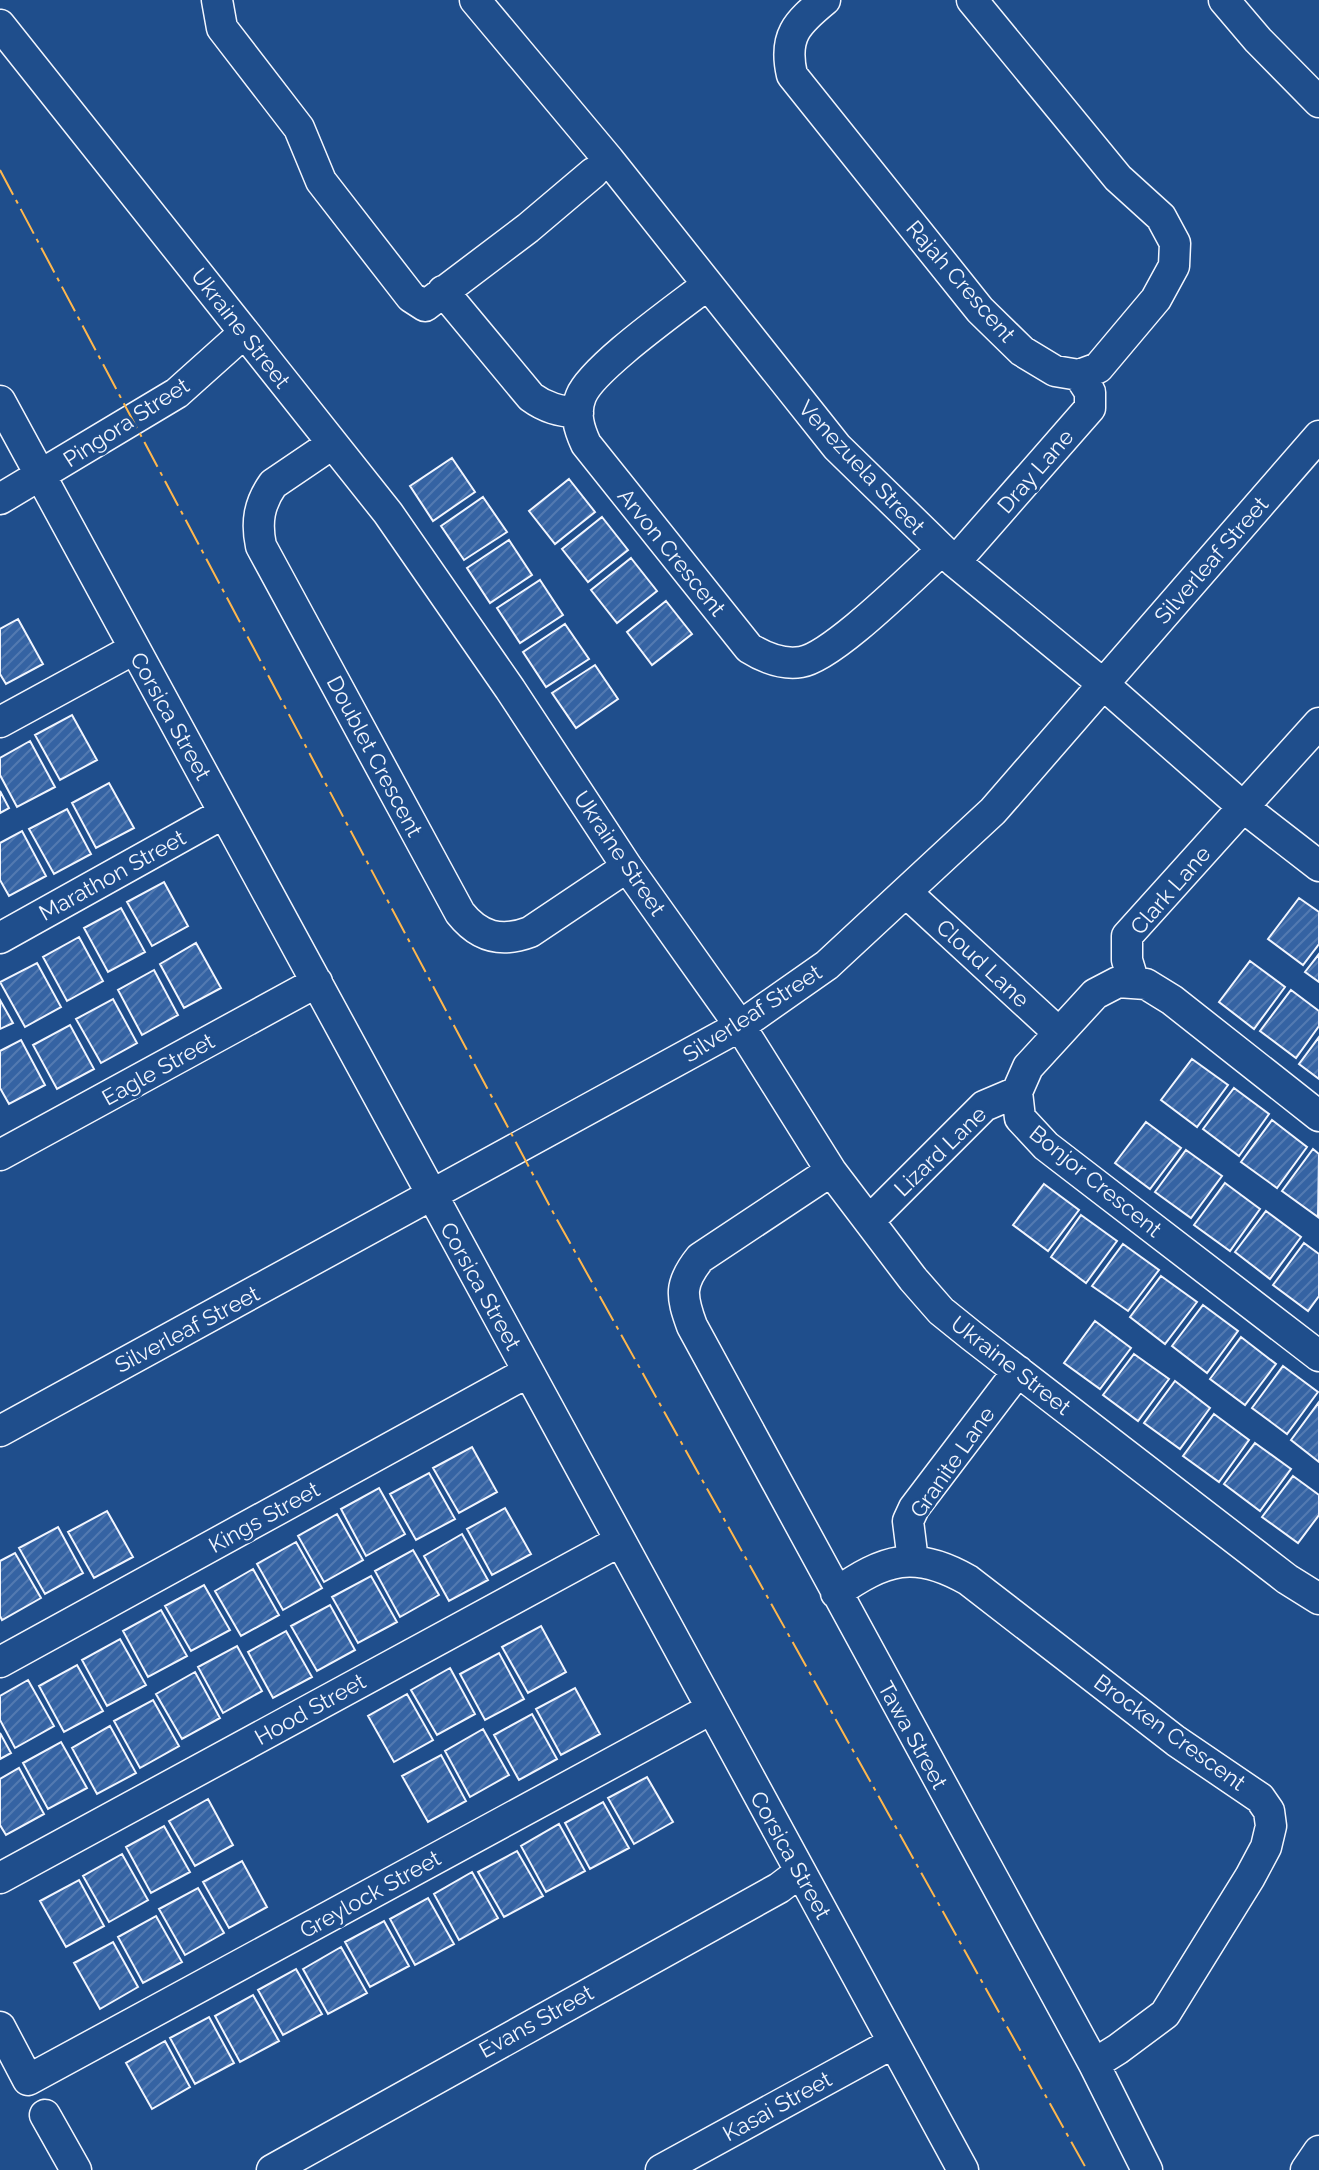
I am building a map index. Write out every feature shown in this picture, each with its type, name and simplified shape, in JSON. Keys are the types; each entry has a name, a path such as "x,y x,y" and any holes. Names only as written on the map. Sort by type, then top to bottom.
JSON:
{"street":[{"path":"217,0 222,28 299,128 321,181 411,297 425,306 528,228 593,173"},
{"name":"Venezuela Street","path":"475,0 609,160 837,447 948,556 1103,684 1243,807 1319,866"},
{"name":"Rajah Crescent","path":"825,0 800,20 792,34 789,54 792,75 980,310 1022,351 1055,371 1079,375"},
{"path":"972,0 1118,178 1161,217 1175,243 1174,266 1156,299 1098,368 1079,375"},
{"path":"1224,0 1319,102"},
{"name":"Ukraine Street","path":"0,25 388,513 627,867 740,1026 831,1171 941,1311 1287,1579 1319,1599"},
{"path":"443,291 531,397 541,405 558,411 578,413 579,400 595,375 707,285"},
{"name":"Pingora Street","path":"0,499 177,393 244,333"},
{"name":"Dray Lane","path":"948,556 1090,408 1090,392 1079,375"},
{"name":"Corsica Street","path":"0,401 963,2170"},
{"name":"Arvon Crescent","path":"578,413 578,427 586,444 749,648 761,656 783,662 804,661 831,648 948,556"},
{"name":"Silverleaf Street","path":"0,1431 740,1026 827,965 993,811 1319,436"},
{"name":"Doublet Crescent","path":"332,444 273,484 258,517 261,546 460,913 478,931 489,936 517,937 530,932 627,867"},
{"path":"0,722 134,649"},
{"path":"1243,807 1319,723"},
{"name":"Clark Lane","path":"1134,983 1127,960 1127,936 1243,807"},
{"name":"Marathon Street","path":"0,938 224,813"},
{"name":"Cloud Lane","path":"907,893 1059,1033"},
{"name":"Eagle Street","path":"0,1155 317,982"},
{"path":"1017,1092 1028,1067 1095,994 1118,982 1134,983 1146,984 1172,1000 1319,1116"},
{"name":"Lizard Lane","path":"869,1221 984,1106 1017,1092"},
{"name":"Bonjor Crescent","path":"1017,1092 1020,1118 1046,1146 1319,1356"},
{"name":"Tawa Street","path":"831,1171 700,1258 689,1272 682,1299 692,1326 1094,2064 1147,2170"},
{"name":"Granite Lane","path":"913,1561 908,1521 914,1508 1018,1371"},
{"name":"Kings Street","path":"0,1662 528,1372"},
{"name":"Hood Street","path":"0,1878 620,1541"},
{"name":"Brocken Crescent","path":"836,1593 862,1575 887,1565 913,1561 942,1565 968,1580 1176,1741 1260,1798 1269,1811 1271,1826 1266,1847 1165,2014 1094,2064"},
{"name":"Greylock Street","path":"0,2027 28,2080 711,1709"},
{"name":"Evans Street","path":"272,2170 779,1888 800,1872"},
{"name":"Kasai Street","path":"661,2170 893,2043"},
{"path":"45,2115 76,2170"},
{"path":"1306,2170 1319,2151"}],"building":[{"path":"452,458 475,492 433,521 410,486"},
{"path":"569,479 595,512 555,544 529,511"},
{"path":"483,497 507,532 464,560 441,526"},
{"path":"602,517 628,550 588,582 562,549"},
{"path":"509,540 532,575 490,603 467,568"},
{"path":"631,558 657,591 617,623 591,590"},
{"path":"540,580 563,615 520,643 497,608"},
{"path":"666,601 692,634 652,665 627,632"},
{"path":"18,619 43,664 6,684 0,674 0,629"},
{"path":"565,624 589,659 546,687 523,652"},
{"path":"595,665 618,699 576,728 552,693"},
{"path":"72,715 97,760 60,780 35,735"},
{"path":"30,741 55,787 17,807 0,775 0,758"},
{"path":"109,783 134,828 96,848 72,803"},
{"path":"0,791 9,808 0,813"},
{"path":"67,809 91,854 54,874 29,829"},
{"path":"22,831 46,876 9,896 0,880 0,843"},
{"path":"164,882 188,926 152,946 127,902"},
{"path":"1299,898 1319,912 1319,944 1303,965 1268,939"},
{"path":"121,908 145,952 108,972 84,928"},
{"path":"79,937 103,981 67,1001 43,957"},
{"path":"196,943 221,988 184,1008 160,964"},
{"path":"1319,954 1319,982 1305,972"},
{"path":"1250,961 1285,987 1254,1029 1219,1002"},
{"path":"37,963 61,1007 25,1027 0,982"},
{"path":"154,970 178,1015 142,1035 118,990"},
{"path":"1291,990 1319,1011 1319,1026 1296,1058 1260,1031"},
{"path":"113,999 137,1043 101,1063 76,1019"},
{"path":"0,1000 13,1023 0,1029"},
{"path":"70,1025 94,1069 57,1089 33,1045"},
{"path":"1319,1037 1319,1079 1299,1064"},
{"path":"21,1040 45,1085 9,1104 0,1088 0,1051"},
{"path":"1192,1059 1228,1085 1197,1127 1161,1100"},
{"path":"1234,1088 1269,1114 1239,1156 1203,1129"},
{"path":"1272,1120 1307,1147 1277,1188 1241,1162"},
{"path":"1146,1122 1181,1148 1150,1189 1115,1163"},
{"path":"1313,1149 1319,1154 1318,1217 1282,1191"},
{"path":"1186,1150 1222,1176 1191,1218 1155,1192"},
{"path":"1225,1183 1260,1209 1230,1251 1194,1225"},
{"path":"1044,1184 1079,1210 1048,1251 1013,1225"},
{"path":"1266,1211 1301,1237 1270,1279 1235,1252"},
{"path":"1081,1215 1117,1241 1086,1283 1051,1257"},
{"path":"1304,1243 1319,1254 1319,1296 1308,1311 1273,1285"},
{"path":"1123,1244 1159,1270 1128,1311 1092,1286"},
{"path":"1161,1276 1197,1302 1165,1344 1130,1317"},
{"path":"1203,1305 1238,1331 1207,1373 1172,1346"},
{"path":"1095,1321 1131,1348 1100,1389 1064,1363"},
{"path":"1241,1337 1276,1364 1245,1405 1210,1379"},
{"path":"1134,1354 1169,1379 1138,1421 1103,1395"},
{"path":"1283,1366 1318,1392 1287,1434 1252,1408"},
{"path":"1175,1381 1210,1408 1180,1449 1144,1423"},
{"path":"1319,1402 1319,1462 1291,1440"},
{"path":"1214,1414 1249,1440 1219,1482 1183,1456"},
{"path":"1255,1443 1291,1469 1260,1511 1224,1484"},
{"path":"472,1447 497,1492 459,1513 433,1468"},
{"path":"429,1473 455,1519 416,1540 390,1494"},
{"path":"1293,1476 1319,1495 1319,1515 1298,1543 1262,1517"},
{"path":"379,1488 405,1534 366,1556 341,1509"},
{"path":"505,1508 531,1554 492,1575 467,1529"},
{"path":"107,1511 133,1557 94,1578 68,1532"},
{"path":"337,1514 363,1560 324,1582 298,1536"},
{"path":"58,1527 83,1573 45,1594 19,1548"},
{"path":"462,1534 488,1580 449,1601 424,1556"},
{"path":"296,1542 322,1588 283,1610 257,1564"},
{"path":"413,1550 439,1595 400,1617 375,1571"},
{"path":"15,1553 41,1598 2,1620 0,1561"},
{"path":"253,1569 279,1615 241,1636 215,1591"},
{"path":"371,1576 397,1622 358,1643 332,1597"},
{"path":"204,1585 230,1630 191,1651 165,1606"},
{"path":"330,1605 355,1650 317,1671 291,1626"},
{"path":"161,1610 187,1656 148,1677 123,1631"},
{"path":"541,1626 566,1672 528,1693 502,1647"},
{"path":"286,1631 312,1677 273,1698 248,1652"},
{"path":"120,1639 146,1685 107,1706 82,1660"},
{"path":"237,1646 262,1691 223,1713 198,1667"},
{"path":"499,1653 524,1699 485,1720 460,1674"},
{"path":"77,1665 103,1711 64,1732 39,1686"},
{"path":"450,1668 475,1714 437,1735 411,1690"},
{"path":"195,1672 220,1718 182,1739 156,1694"},
{"path":"28,1680 54,1726 15,1748 0,1720 0,1696"},
{"path":"575,1688 600,1734 561,1755 536,1709"},
{"path":"407,1694 433,1740 394,1762 368,1716"},
{"path":"153,1700 179,1746 140,1768 114,1721"},
{"path":"532,1714 557,1759 519,1780 494,1735"},
{"path":"110,1726 136,1773 97,1794 72,1748"},
{"path":"483,1729 509,1775 470,1797 445,1751"},
{"path":"0,1733 11,1753 0,1759"},
{"path":"61,1742 87,1788 48,1809 23,1763"},
{"path":"441,1755 466,1801 428,1822 402,1776"},
{"path":"19,1768 44,1814 6,1835 0,1825 0,1779"},
{"path":"647,1777 673,1822 634,1844 608,1798"},
{"path":"208,1799 233,1845 195,1866 169,1821"},
{"path":"603,1802 629,1848 590,1869 565,1823"},
{"path":"559,1824 585,1871 546,1892 521,1846"},
{"path":"164,1826 190,1872 151,1893 126,1847"},
{"path":"517,1851 543,1896 504,1917 478,1872"},
{"path":"122,1854 148,1900 109,1922 83,1876"},
{"path":"242,1861 267,1907 229,1928 203,1882"},
{"path":"472,1872 498,1918 459,1940 434,1894"},
{"path":"79,1880 104,1926 66,1947 40,1901"},
{"path":"198,1888 224,1933 185,1955 159,1909"},
{"path":"428,1898 454,1944 415,1965 390,1919"},
{"path":"156,1916 182,1962 143,1983 118,1937"},
{"path":"384,1921 409,1966 370,1987 345,1942"},
{"path":"113,1942 138,1987 100,2009 74,1963"},
{"path":"341,1947 367,1993 328,2014 303,1969"},
{"path":"296,1969 322,2014 283,2035 258,1990"},
{"path":"253,1995 279,2041 240,2062 215,2016"},
{"path":"209,2017 234,2063 195,2084 170,2038"},
{"path":"165,2041 190,2087 152,2109 126,2063"}],"power":[{"path":"0,170 555,1216 1087,2170"}]}
